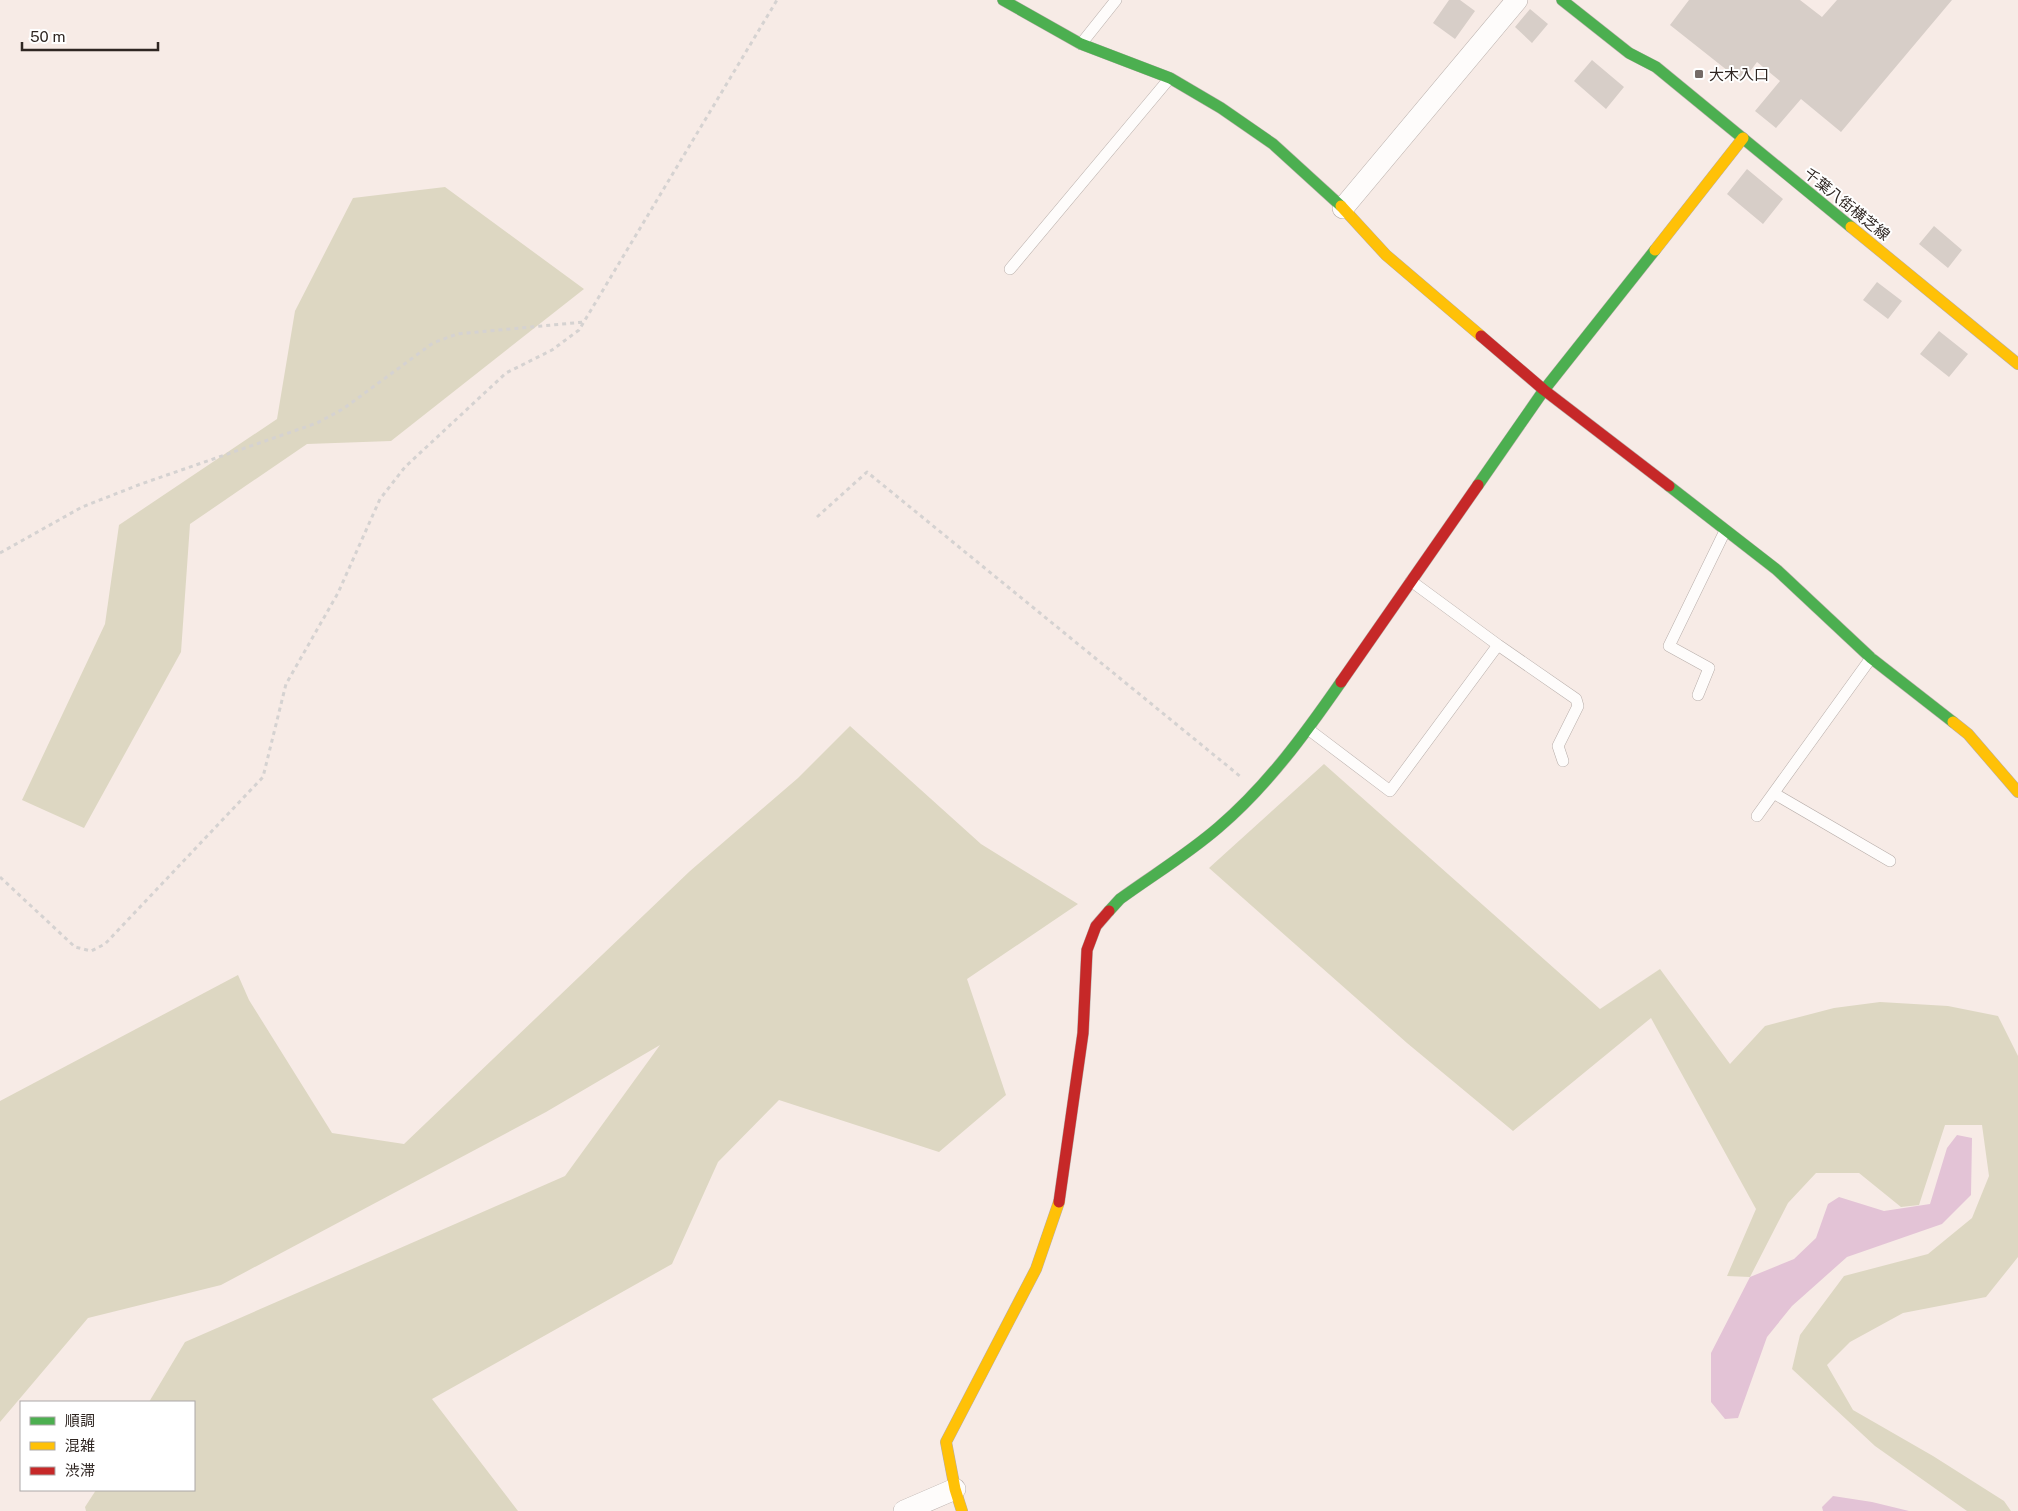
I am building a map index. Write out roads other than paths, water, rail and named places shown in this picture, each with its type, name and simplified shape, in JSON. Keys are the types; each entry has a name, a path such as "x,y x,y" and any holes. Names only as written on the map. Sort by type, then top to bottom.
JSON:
{"street":[{"path":"1003,0 1081,44 1170,78 1221,108 1273,144 1343,208 1386,255 1544,390 1778,570 1871,658 1968,734 2018,792"},
{"path":"1343,208 1517,0"},
{"path":"1562,0 1628,53 1656,67"},
{"path":"1643,48 1656,67"},
{"name":"千葉八街横芝線","path":"1656,67 2018,364"},
{"path":"962,1511 955,1489 946,1442 1036,1268 1058,1208 1083,1033 1088,950 1096,926 1120,899 1218,828 1258,790 1308,729 1544,390 1742,138"},
{"path":"904,1511 955,1489"}],"lane":[{"path":"1081,44 1116,0"},
{"path":"1010,269 1170,78"},
{"path":"1698,695 1708,668 1669,646 1726,529"},
{"path":"1411,581 1576,699 1578,706 1558,746 1563,760"},
{"path":"1308,729 1390,791 1498,645"},
{"path":"1757,816 1871,658"},
{"path":"1774,794 1890,861"}],"place":[{"name":"大木入口","path":"1699,74"}]}
